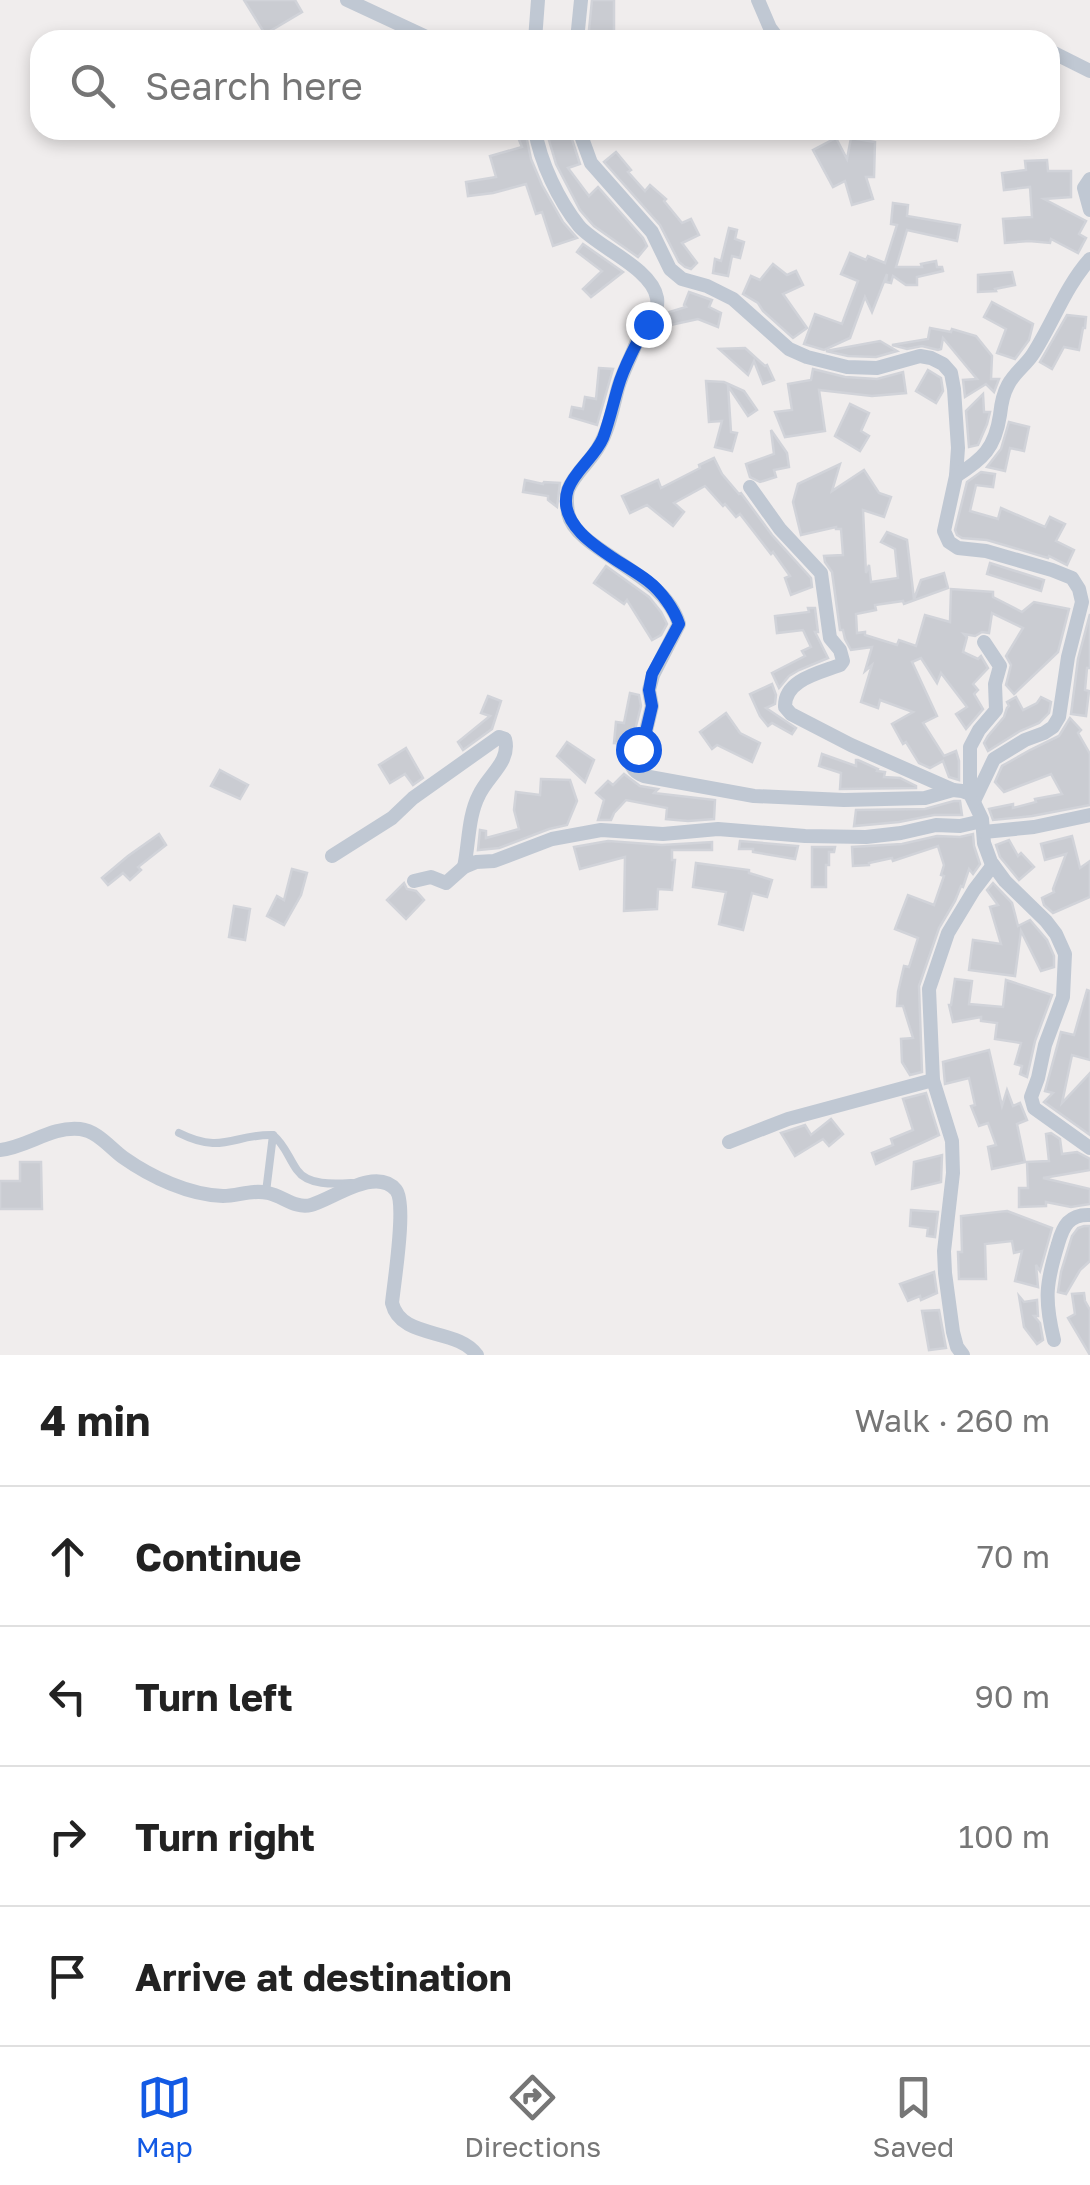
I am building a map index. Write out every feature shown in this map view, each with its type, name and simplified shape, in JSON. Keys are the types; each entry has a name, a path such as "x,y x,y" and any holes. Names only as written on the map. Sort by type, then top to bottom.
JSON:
{"street":[{"path":"347,0 412,30"},
{"path":"536,30 538,0"},
{"path":"578,30 581,0"},
{"path":"758,0 772,30"},
{"path":"1060,56 1090,71"},
{"path":"536,140 552,183 578,225 637,270 651,285 657,300 618,387 602,440 568,488 567,503 575,528 650,582 679,624 652,674 652,706 643,744 631,754 632,768 644,776 754,796 906,799 962,790 972,798"},
{"path":"583,140 591,164 652,232 670,269 682,279 733,299 790,348 807,357 847,367 877,368 920,356 943,364 951,373 954,389 958,448 944,532 949,542 958,548 986,550 1072,578 1079,589 1082,602 1068,656 1059,718 1044,734 1024,740 994,759 972,798"},
{"path":"1090,179 1084,188 1090,210"},
{"path":"956,476 990,448 1008,384 1034,353 1070,287 1090,260"},
{"path":"750,487 780,529 821,573 830,638 843,655 840,665 799,681 788,692 785,708 851,745 953,790"},
{"path":"984,642 1000,666 996,710 970,747 972,798 993,865 1046,920 1065,954 1063,997 1031,1097 1034,1108 1090,1148"},
{"path":"332,856 392,818 413,798 499,737 505,738 508,749 504,760 486,781 474,807 464,867"},
{"path":"414,881 431,876 446,883 476,862 494,862 552,840 601,830 663,834 718,830 866,838 936,825 1034,828 1090,814"},
{"path":"963,1355 956,1347 945,1274 952,1142 933,1080 928,989 948,933 993,865"},
{"path":"730,1142 788,1119 933,1080"},
{"path":"0,1150 27,1144 50,1133 81,1129 92,1132 134,1165 183,1188 225,1196 266,1192 302,1206 367,1181 387,1184 396,1190 402,1206 394,1311 405,1323 469,1344 477,1355"},
{"path":"1054,1340 1047,1298 1051,1261 1066,1222 1080,1214 1090,1215"}],"lane":[{"path":"179,1134 216,1144 273,1134"},
{"path":"273,1134 303,1178 345,1184 367,1181"},
{"path":"266,1192 273,1134"}],"building":[{"path":"244,0 295,0 302,12 272,30 263,30"},
{"path":"592,0 614,0 614,30 589,30"},
{"path":"519,140 527,140 542,185 577,238 553,246 542,212 536,214 526,184 468,196 466,182 496,177 490,156 522,147"},
{"path":"549,140 572,140 580,164 568,168 589,196 598,187 643,238 647,246 638,257 594,226 580,210 556,164"},
{"path":"837,140 847,159 851,140 875,142 874,177 866,177 873,199 852,205 845,181 833,187 813,150"},
{"path":"616,152 645,191 650,185 666,199 682,223 691,219 699,235 682,243 697,263 691,269 679,262 660,225 604,162"},
{"path":"1047,160 1048,171 1071,171 1071,197 1044,199 1086,221 1079,234 1086,238 1078,253 1051,239 1050,243 1005,243 1003,219 1032,217 1030,187 1004,190 1002,173 1026,170 1025,161"},
{"path":"893,203 908,205 907,216 960,225 957,241 907,230 896,267 922,267 921,264 936,261 943,271 917,277 917,285 906,285 893,276 891,283 886,282 887,274 872,312 865,297 850,338 824,350 804,344 815,314 842,324 858,281 841,274 850,253 885,263 897,225 891,224"},
{"path":"729,228 737,230 735,239 744,242 740,258 732,256 728,276 713,273 715,259 721,261"},
{"path":"583,244 623,272 591,297 583,289 602,271 577,252"},
{"path":"773,264 787,275 796,271 803,285 783,294 807,328 793,338 758,303 743,294 751,276 760,280"},
{"path":"1012,272 1015,285 978,292 978,275"},
{"path":"689,292 712,300 709,307 721,313 718,327 698,319 666,326 666,313 686,307"},
{"path":"992,302 1033,324 1029,340 1015,359 997,353 1006,329 984,317"},
{"path":"1067,315 1086,317 1079,350 1064,347 1052,369 1040,362"},
{"path":"930,328 976,336 992,356 991,379 999,379 994,392 986,384 965,397 963,380 977,379 943,338 938,350 892,345 928,339"},
{"path":"880,341 897,351 876,357 826,351"},
{"path":"745,348 767,365 774,380 763,384 754,361 748,375 719,349"},
{"path":"599,368 613,369 597,425 570,417 572,407 583,409 585,397 596,399"},
{"path":"813,369 877,379 903,372 906,393 872,396 819,390 825,431 785,437 775,412 792,410 788,384 811,380"},
{"path":"928,370 941,378 943,391 936,403 916,391"},
{"path":"706,381 724,382 744,391 757,410 748,416 728,386 731,432 737,433 732,451 715,447 722,421 709,422"},
{"path":"983,394 984,412 990,412 987,424 978,445 969,447 966,411"},
{"path":"850,404 869,413 861,431 869,436 860,451 835,436"},
{"path":"1009,422 1029,427 1024,451 1010,448 1005,471 987,467 1001,449"},
{"path":"771,430 787,453 789,467 774,470 776,477 760,482 750,477 746,464 774,454"},
{"path":"714,458 722,474 811,578 812,587 791,595 785,578 790,576 773,552 740,514 736,517 705,486 674,503 684,512 673,526 647,505 630,513 622,496 658,480 661,488"},
{"path":"840,464 832,491 864,470 879,493 891,497 884,517 863,510 866,573 869,565 871,582 898,578 895,549 881,542 887,532 907,540 914,599 921,580 944,573 948,588 904,604 903,601 875,605 876,610 856,614 857,633 865,632 897,645 899,640 916,646 925,615 950,622 951,589 993,592 993,597 1022,612 1034,602 1069,609 1058,652 1014,694 1006,685 1011,665 1006,656 1023,628 992,613 989,633 964,634 967,637 963,652 978,659 981,656 988,668 973,684 983,709 966,729 956,714 967,707 941,673 937,683 921,658 912,662 937,716 923,723 944,756 956,751 959,780 949,777 943,761 930,768 919,763 906,742 903,744 892,724 913,712 880,700 878,708 861,702 872,665 865,671 872,647 851,650 840,630 832,572 824,556 843,555 841,529 801,535 793,502 798,484"},
{"path":"981,472 995,474 993,487 976,485 970,511 998,519 1001,508 1045,527 1050,517 1065,524 1056,541 1074,550 1067,565 1049,556 957,535 967,482"},
{"path":"525,480 560,483 557,507 548,496 523,492"},
{"path":"990,563 1044,580 1041,591 987,574"},
{"path":"606,566 649,597 661,612 667,624 661,635 652,640 627,600 624,604 594,583"},
{"path":"808,608 815,608 815,632 828,658 789,676 779,688 772,673 805,656 802,651 811,647 803,630 777,633 775,616 809,612"},
{"path":"1090,614 1086,716 1071,714 1078,659"},
{"path":"772,684 775,704 766,708 796,728 792,734 772,723 768,726 750,694"},
{"path":"630,693 639,695 641,706 633,738 627,744 614,743 616,722 624,723"},
{"path":"488,696 501,701 492,729 463,750 458,742 490,716 481,713"},
{"path":"1016,697 1023,710 1041,697 1051,702 1049,713 1039,723 988,751 984,743 1004,717 1007,702"},
{"path":"726,713 740,733 760,743 752,762 717,745 712,749 700,732"},
{"path":"1070,718 1081,730 1078,733 1090,754 1090,805 993,820 989,809 1013,804 1013,808 1062,794 1051,774 1004,792 995,782 1002,766 1059,736"},
{"path":"567,742 594,760 585,782 557,756"},
{"path":"406,748 423,778 413,785 405,774 390,783 379,765"},
{"path":"822,754 856,766 858,760 885,772 884,777 900,778 916,788 840,789 841,773 819,766"},
{"path":"220,770 248,785 240,799 211,786"},
{"path":"624,774 640,786 658,789 654,793 715,800 714,819 666,819 667,808 626,800 611,820 598,820 604,800 596,793 608,781 613,785"},
{"path":"541,779 570,780 577,801 567,825 499,848 478,850 480,830 486,831 486,838 519,829 514,810 516,792 540,795"},
{"path":"960,801 962,815 854,826 856,810 925,809"},
{"path":"159,834 166,845 138,867 141,870 130,880 123,873 108,885 102,878"},
{"path":"973,834 980,864 973,874 969,869 939,928 919,986 922,1072 910,1075 902,1062 901,1039 913,1038 903,1006 897,1006 904,966 909,967 918,938 895,929 908,895 934,905 944,865 938,846 893,861 892,858 853,866 852,847"},
{"path":"1072,836 1080,868 1090,861 1090,897 1053,913 1042,898 1054,892 1066,854 1045,860 1041,844"},
{"path":"1009,840 1018,856 1021,853 1034,867 1019,880 1000,857 996,845"},
{"path":"608,841 662,845 712,842 712,850 672,850 672,890 658,889 657,909 624,911 625,857 580,869 574,847"},
{"path":"740,841 798,846 795,859 739,849"},
{"path":"812,847 835,847 834,852 829,852 826,865 826,887 812,887"},
{"path":"696,863 749,870 772,880 767,897 752,893 743,930 719,924 726,892 693,887"},
{"path":"292,869 307,873 301,895 284,925 267,916 277,896 284,900"},
{"path":"404,883 424,900 406,919 387,900"},
{"path":"993,883 1012,903 1018,926 1030,920 1047,940 1054,967 1041,971 1021,931 1015,976 969,970 973,940 1001,944 990,907 998,905 987,890"},
{"path":"234,906 250,909 245,940 229,937"},
{"path":"955,979 972,981 969,1004 1003,1007 1006,980 1052,995 1027,1077 1020,1074 1022,1066 1015,1064 1021,1043 995,1039 997,1023 981,1021 981,1017 953,1022 949,1005"},
{"path":"1087,990 1090,1060 1072,1055 1062,1103 1090,1073 1090,1135 1044,1102 1053,1093 1045,1091 1061,1032 1074,1035"},
{"path":"989,1050 1002,1106 1007,1090 1013,1106 1020,1103 1027,1120 1017,1124 1025,1162 992,1169 988,1147 996,1145 988,1123 979,1126 971,1106 975,1105 969,1078 945,1084 943,1062"},
{"path":"926,1093 939,1135 876,1164 872,1153 893,1145 891,1139 913,1130 903,1099"},
{"path":"831,1119 843,1134 829,1146 823,1139 795,1156 781,1133 805,1125 811,1135"},
{"path":"1046,1134 1060,1139 1062,1154 1077,1152 1090,1159 1090,1170 1043,1178 1090,1189 1090,1204 1071,1207 1046,1202 1046,1206 1019,1207 1019,1188 1028,1188 1027,1162 1049,1161"},
{"path":"942,1155 941,1182 912,1189 914,1162"},
{"path":"20,1162 41,1162 42,1209 0,1209 0,1181 20,1181"},
{"path":"911,1210 938,1212 935,1237 927,1236 928,1228 910,1226"},
{"path":"1007,1211 1052,1228 1040,1271 1036,1265 1038,1287 1015,1281 1022,1251 1014,1253 1012,1241 985,1244 986,1279 959,1279 961,1216"},
{"path":"1090,1226 1090,1261 1066,1294 1058,1292 1072,1236"},
{"path":"934,1272 937,1293 908,1301 900,1284"},
{"path":"1084,1293 1090,1310 1090,1355 1068,1318 1075,1314 1072,1294"},
{"path":"1019,1296 1024,1302 1037,1300 1038,1316 1034,1316 1040,1323 1043,1340 1037,1344 1024,1327"},
{"path":"939,1310 946,1348 929,1350 922,1311"}],"route":[{"path":"638,749 643,744 652,706 652,674 679,624 650,582 575,528 567,503 568,488 598,448 636,342 648,324"}]}
